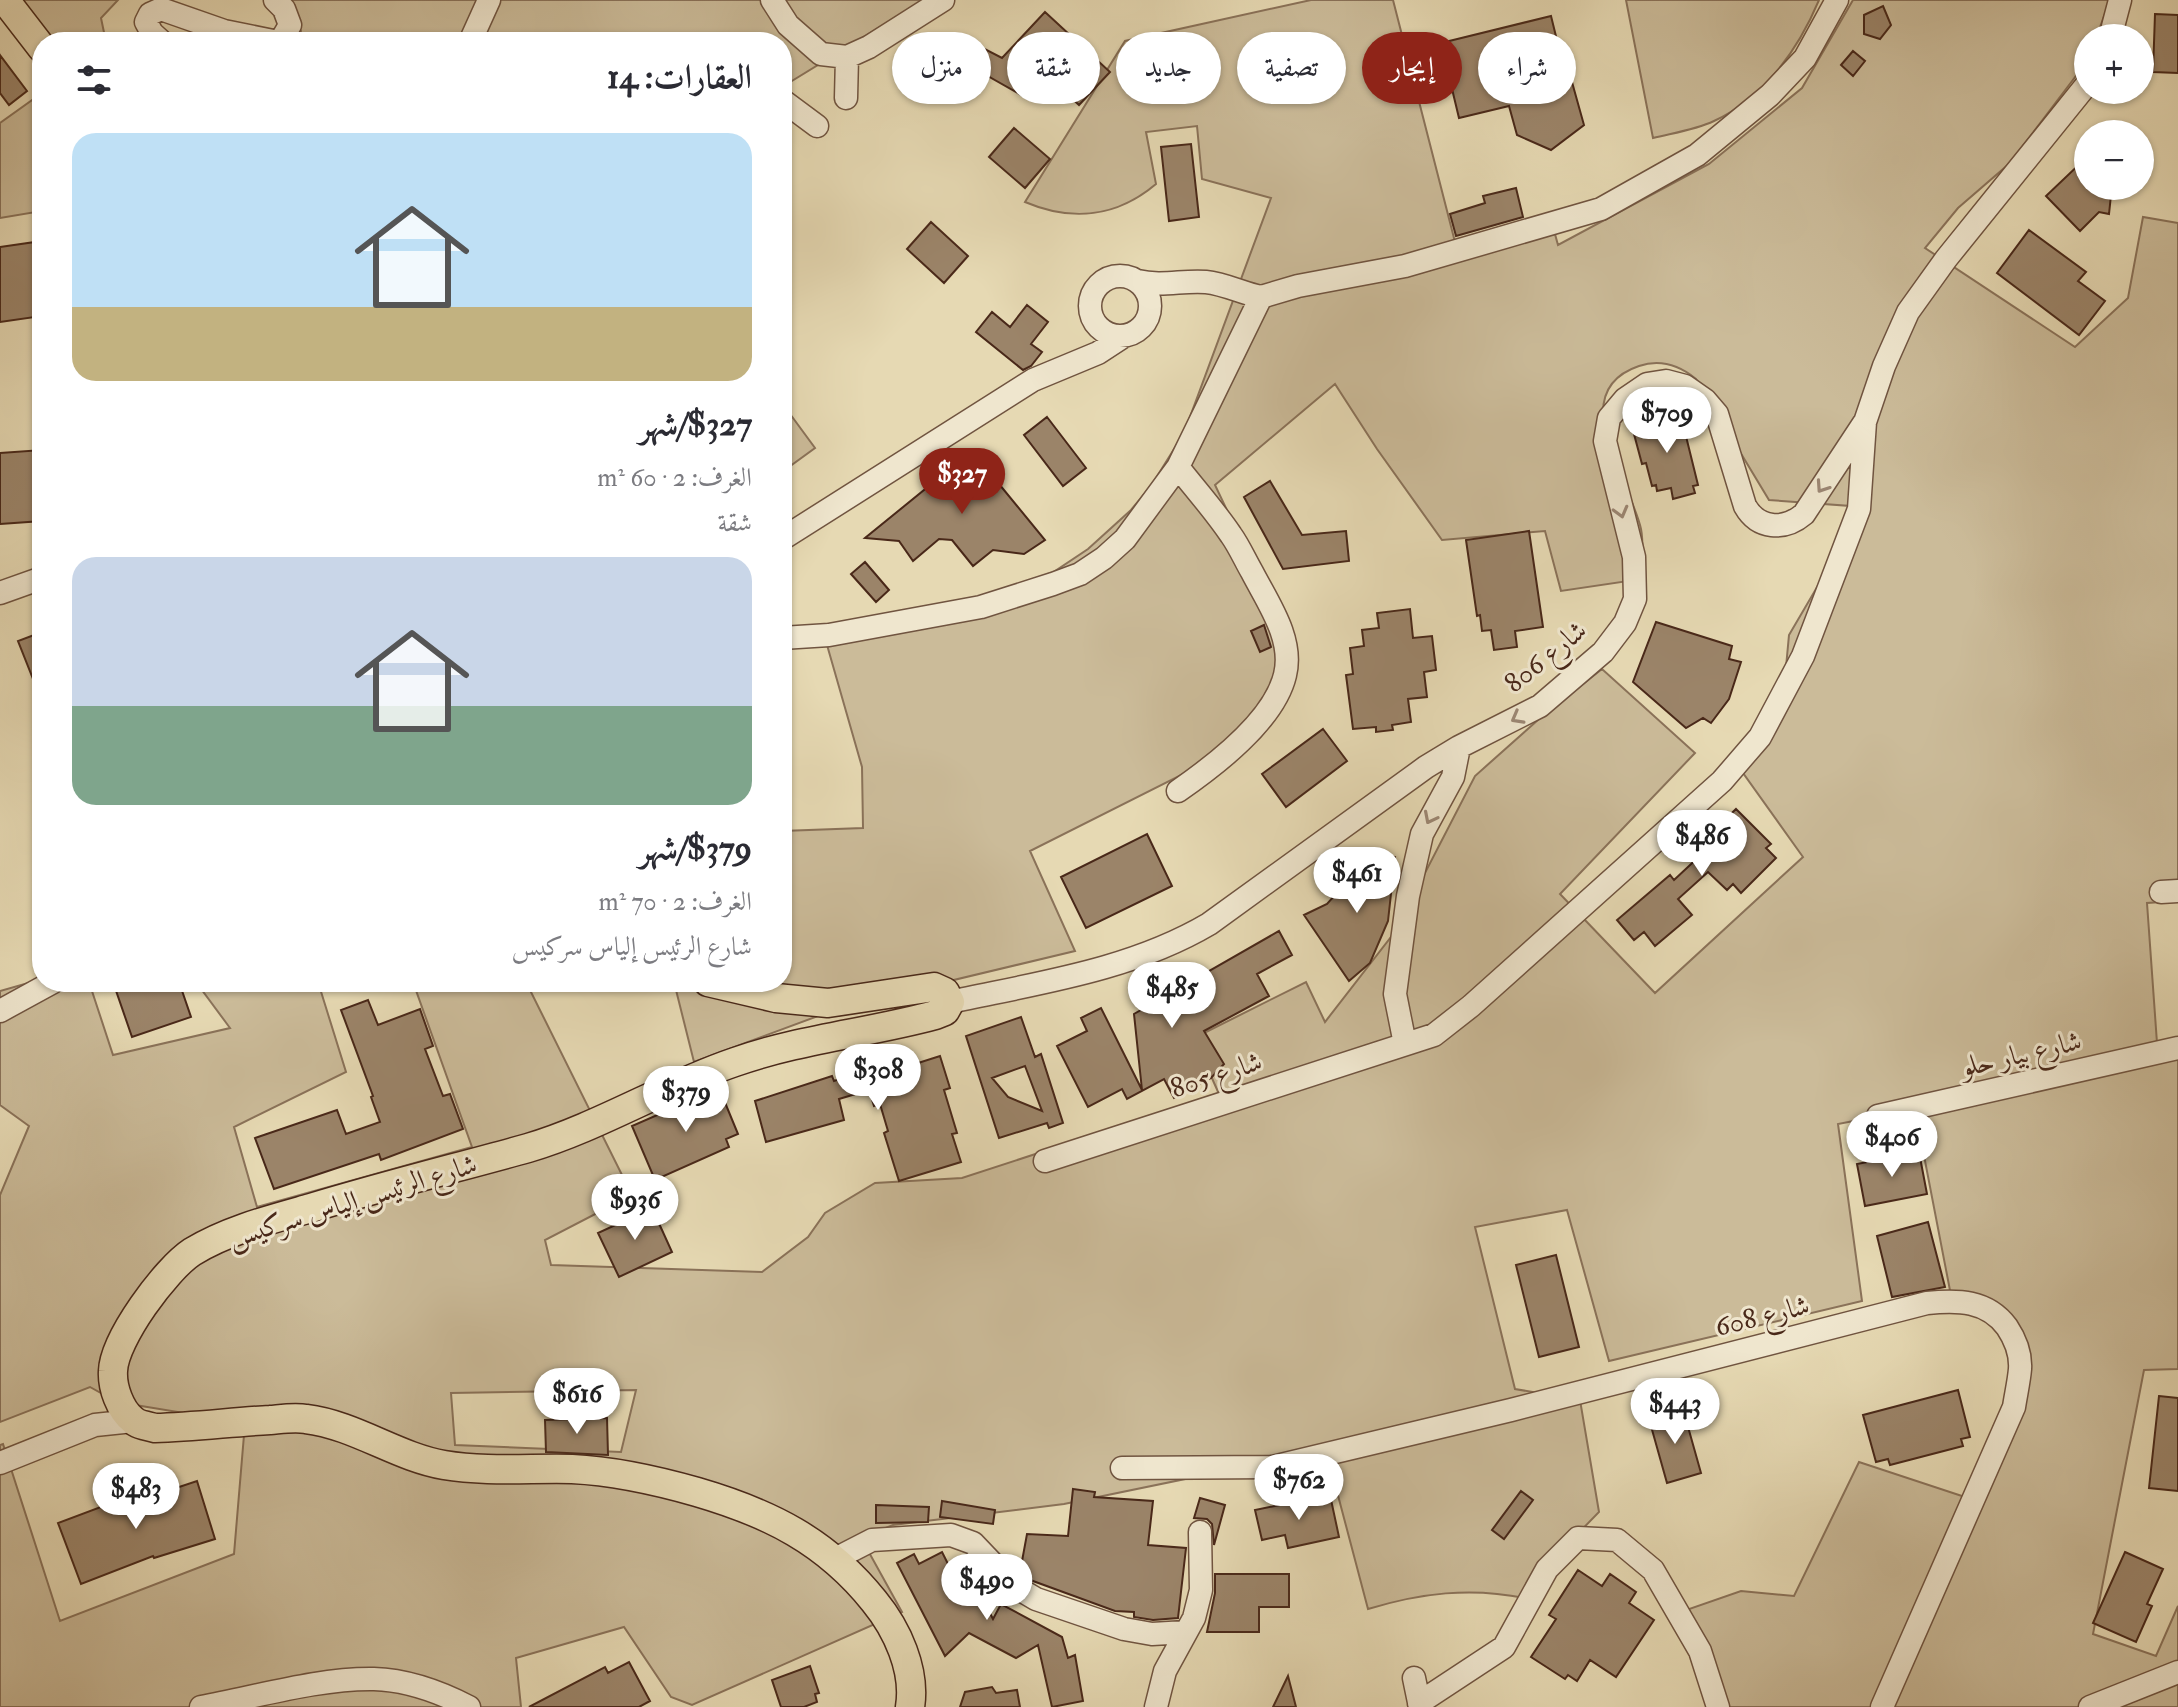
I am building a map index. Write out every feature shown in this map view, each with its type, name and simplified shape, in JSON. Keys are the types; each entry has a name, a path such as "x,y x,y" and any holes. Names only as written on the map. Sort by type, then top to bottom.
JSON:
{"main road":[{"path":"5,0 32,35"},
{"path":"750,992 828,1003 934,987 945,992 950,1002"},
{"name":"شارع الرئيس إلياس سركيس","path":"133,1421 121,1406 115,1390 112,1372 115,1356 145,1306 166,1278 191,1253 271,1219 532,1147 696,1076 750,1057 805,1042 935,1015 945,1011 950,1002"},
{"path":"133,1421 155,1428 305,1418 442,1465 486,1469 571,1469 643,1478 745,1506 782,1524 835,1559 864,1588 893,1630 909,1674 910,1707"}],"street":[{"path":"275,0 284,9 290,25 285,32"},
{"path":"475,32 489,0"},
{"path":"772,0 788,25 821,54 847,57 869,47 943,0"},
{"path":"1108,340 1096,325 1090,307 1095,289 1109,278 1119,276 1167,285 1203,282 1261,297 1298,286 1405,266 1601,209 1697,155 1770,95 1805,58 1837,0"},
{"path":"2114,24 2120,0"},
{"path":"151,32 146,22 150,14 161,9 229,32"},
{"path":"846,98 847,57"},
{"path":"1865,422 1884,366 1908,312 1946,259 2074,100"},
{"path":"792,107 817,126"},
{"path":"1137,281 1149,296 1149,315"},
{"path":"792,533 1033,380 1108,340 1135,333 1143,326 1157,302 1182,283"},
{"path":"792,637 829,635 981,607 1080,574 1104,558 1125,539 1178,467 1261,297"},
{"name":"شارع 806","path":"950,1002 1090,971 1134,959 1180,941 1209,924 1360,813 1459,747 1540,706 1603,652 1625,623 1635,599 1634,557 1605,441 1609,418 1625,399 1647,384 1666,381 1685,386 1705,400 1717,414 1745,506 1754,518 1776,526 1791,523 1804,514 1865,422"},
{"name":"شارع 805","path":"1045,1161 1434,1035 1471,1006 1722,781 1760,737 1803,656 1859,509 1865,422"},
{"path":"1178,467 1232,536 1280,625 1286,652 1286,667 1279,689 1257,724 1207,771 1178,791"},
{"path":"0,593 32,582"},
{"path":"1405,1044 1395,994 1408,896 1422,834 1453,777 1459,747"},
{"path":"0,1011 35,992"},
{"name":"شارع بيار حلو","path":"1878,1116 2178,1048"},
{"name":"شارع 608","path":"1122,1468 1272,1467 1511,1410 1927,1303 1954,1300 1976,1304 1990,1309 2013,1337 2020,1369 2014,1407 1882,1707"},
{"path":"0,1463 95,1425 133,1421"},
{"path":"1156,1707 1165,1671 1194,1618 1201,1590 1200,1532"},
{"path":"835,1559 872,1540 951,1535 973,1543 1014,1586 1036,1599 1124,1629 1152,1634 1186,1632"},
{"path":"1414,1678 1419,1705 1504,1647 1547,1569 1578,1538 1617,1540 1653,1570 1700,1651 1718,1707"},
{"path":"2090,1707 2178,1672"},
{"path":"201,1707 339,1681 375,1679 434,1691 469,1707"}],"shaded area":[{"path":"9,0 118,0 101,18 104,32 34,32"},
{"path":"286,0 924,0 792,81 792,32 301,31"},
{"path":"1311,0 1393,0 1401,32 1362,32 1362,104 1420,104 1455,242 1550,216 1558,245 1709,164 1802,88 1853,0 2110,0 2101,24 2074,24 2074,78 2010,163 1958,208 1925,248 2075,347 2128,298 2143,217 2178,223 2178,901 2147,903 2158,1057 2178,1059 2178,1369 2144,1370 2093,1634 2156,1656 2178,1606 2178,1707 1723,1707 1689,1609 1741,1591 1794,1596 1859,1462 1971,1499 2027,1385 1994,1320 1953,1306 1915,1109 1838,1124 1862,1301 1609,1361 1567,1210 1475,1227 1515,1389 1580,1400 1599,1512 1559,1553 1525,1598 1485,1593 1446,1593 1368,1609 1326,1450 1064,1504 893,1525 861,1538 902,1612 692,1705 671,1697 624,1627 516,1658 521,1707 0,1707 0,1445 3,1444 60,1621 234,1554 245,1423 117,1402 90,1387 0,1422 0,1195 29,1126 0,1105 0,991 32,982 32,992 92,992 113,1055 230,1028 203,992 321,992 346,1072 234,1127 257,1207 472,1147 417,992 531,992 632,1195 545,1240 551,1265 762,1272 808,1237 825,1213 875,1183 962,1178 1219,1094 1194,1038 1306,982 1325,1022 1394,933 1475,776 1602,669 1695,753 1560,894 1655,993 1803,857 1733,759 1785,678 1789,635 1864,507 1769,500 1696,379 1669,365 1654,363 1639,366 1617,379 1605,396 1603,417 1607,440 1641,529 1642,579 1561,591 1545,531 1442,540 1335,384 1215,485 1279,625 1274,692 1215,758 1030,851 1075,951 845,1006 694,1062 676,992 792,992 792,831 863,828 862,767 827,645 1043,579 1088,549 1131,510 1151,486 1184,433 1271,198 1202,179 1197,126 1146,132 1156,184 1126,204 1094,213 1077,214 1025,202 1086,104 1100,104 1100,81 1116,55 1116,104 1221,104 1221,32 1166,32","holes":["636,1390 621,1452 455,1445 451,1393"]},
{"path":"1626,0 1819,0 1790,54 1749,99 1707,124 1653,138"},
{"path":"32,100 32,213 0,218 0,123"},
{"path":"792,417 815,448 792,465"}],"building":[{"path":"1883,6 1891,25 1880,39 1864,34 1864,15"},
{"path":"1045,12 1067,32 1026,32"},
{"path":"2155,14 2178,15 2178,73 2154,72"},
{"path":"1551,16 1555,32 1486,32"},
{"path":"1478,34 1478,104 1576,104 1576,96 1584,125 1551,150 1517,135 1509,106 1459,118 1456,104 1462,104 1462,38"},
{"path":"1853,51 1865,61 1853,76 1841,65"},
{"path":"991,52 1002,58 1007,53 1007,87 991,78"},
{"path":"0,55 27,91 9,105 0,93"},
{"path":"1100,63 1110,72 1100,83"},
{"path":"1014,128 1050,159 1025,188 989,157"},
{"path":"1191,144 1199,217 1169,221 1161,147"},
{"path":"2074,169 2074,200 2110,200 2109,214 2099,212 2080,231 2046,196"},
{"path":"1516,188 1523,217 1456,236 1450,214 1485,203 1483,196"},
{"path":"931,222 968,256 944,283 907,249"},
{"path":"2029,230 2086,272 2078,281 2105,301 2079,335 1997,273"},
{"path":"32,242 32,317 0,322 0,247"},
{"path":"1027,305 1048,322 1031,344 1042,352 1031,366 1023,370 976,332 992,312 1010,327"},
{"path":"1654,414 1655,422 1681,416 1698,485 1693,486 1695,493 1673,499 1671,488 1657,491 1656,485 1652,486 1634,434 1641,433 1638,418"},
{"path":"1047,417 1086,468 1063,486 1024,435"},
{"path":"32,451 32,522 0,524 0,453"},
{"path":"972,451 1045,540 1024,554 993,550 973,566 952,540 939,539 913,561 899,541 865,538"},
{"path":"1270,481 1302,535 1346,531 1349,561 1283,569 1244,497"},
{"path":"1529,531 1543,627 1515,631 1517,647 1494,650 1491,630 1482,631 1480,615 1477,616 1466,540"},
{"path":"865,562 889,590 876,602 851,574"},
{"path":"1410,609 1413,638 1432,636 1436,670 1424,672 1427,697 1408,699 1411,722 1392,725 1393,730 1376,732 1376,727 1353,729 1346,675 1353,674 1350,648 1364,646 1362,630 1379,628 1377,613"},
{"path":"1656,622 1732,646 1729,659 1741,662 1729,699 1711,723 1703,718 1686,728 1633,682"},
{"path":"1264,625 1271,647 1260,652 1251,631"},
{"path":"32,636 32,676 18,641"},
{"path":"1323,729 1347,761 1286,807 1262,774"},
{"path":"1736,809 1771,844 1766,848 1776,858 1741,893 1733,884 1727,890 1708,872 1678,899 1692,915 1655,946 1644,932 1634,940 1617,920 1670,875 1674,880 1704,852 1698,846"},
{"path":"1147,834 1172,886 1086,928 1061,877"},
{"path":"1373,853 1395,857 1388,921 1370,963 1349,981 1304,915 1327,904"},
{"path":"1279,931 1292,955 1257,974 1269,996 1204,1031 1224,1064 1211,1078 1174,1098 1164,1079 1127,1099 1122,1089 1088,1107 1057,1046 1087,1031 1081,1018 1101,1008 1142,1090 1134,1014"},
{"path":"116,992 182,992 191,1017 132,1037"},
{"path":"368,1000 378,1025 420,1009 433,1046 425,1049 443,1096 450,1094 463,1129 381,1160 379,1154 274,1189 255,1138 337,1110 346,1134 380,1122 341,1010"},
{"path":"1021,1017 1035,1057 1041,1054 1063,1123 1049,1128 1047,1123 999,1138 966,1036","holes":["1025,1066 1042,1111 1008,1097 992,1078"]},
{"path":"940,1056 950,1088 944,1090 957,1133 952,1134 961,1162 899,1181 884,1133 888,1131 880,1104 874,1106 869,1090 839,1099 844,1120 766,1142 755,1101 832,1076 834,1081 882,1065 915,1064"},
{"path":"719,1088 738,1134 726,1139 729,1147 655,1180 632,1126"},
{"path":"1919,1152 1927,1194 1865,1206 1857,1164"},
{"path":"652,1208 672,1252 619,1277 598,1233"},
{"path":"1928,1222 1945,1287 1892,1297 1877,1236"},
{"path":"1556,1255 1579,1347 1539,1357 1516,1265"},
{"path":"1958,1390 1970,1437 1961,1439 1963,1446 1890,1465 1888,1459 1876,1462 1863,1415"},
{"path":"2159,1396 2178,1398 2178,1491 2149,1488"},
{"path":"1683,1409 1701,1473 1667,1483 1649,1419"},
{"path":"607,1418 608,1455 546,1452 545,1420"},
{"path":"197,1481 215,1539 153,1556 81,1584 58,1523 114,1502 116,1508"},
{"path":"1073,1489 1095,1492 1094,1497 1153,1501 1148,1545 1186,1548 1178,1618 1153,1620 1134,1617 1134,1612 1115,1611 1033,1581 1020,1572 1027,1534 1068,1536"},
{"path":"1521,1491 1533,1500 1504,1539 1492,1530"},
{"path":"1330,1495 1339,1537 1288,1548 1285,1535 1262,1540 1255,1510"},
{"path":"1200,1498 1225,1505 1214,1545 1212,1524 1207,1519 1194,1518"},
{"path":"942,1501 995,1510 993,1524 940,1517"},
{"path":"876,1505 929,1507 928,1522 876,1523"},
{"path":"942,1552 948,1564 961,1557 993,1619 1001,1604 1062,1637 1068,1658 1075,1655 1083,1701 1052,1707 1038,1645 1016,1658 969,1633 945,1656 897,1563 914,1554 919,1564"},
{"path":"2125,1552 2163,1569 2147,1604 2152,1606 2136,1642 2093,1623"},
{"path":"1578,1570 1602,1586 1610,1574 1636,1592 1629,1603 1654,1620 1616,1677 1590,1660 1577,1681 1568,1675 1565,1679 1531,1657 1556,1619 1549,1615"},
{"path":"1215,1574 1289,1574 1289,1607 1259,1607 1259,1632 1207,1632 1215,1593"},
{"path":"629,1662 650,1701 639,1707 529,1707 605,1667 608,1673"},
{"path":"810,1666 819,1693 815,1694 817,1702 804,1707 781,1707 772,1680"},
{"path":"1288,1676 1296,1707 1273,1707"},
{"path":"992,1687 996,1693 1017,1690 1020,1707 960,1707 965,1692"}]}
